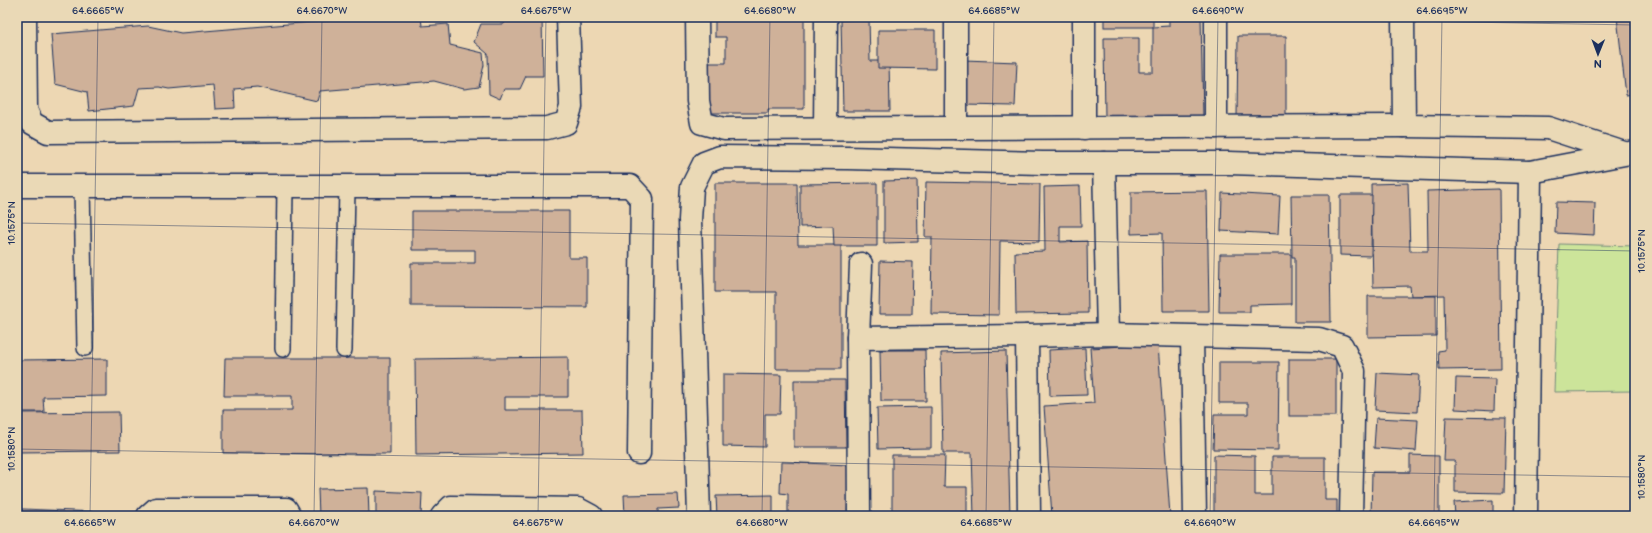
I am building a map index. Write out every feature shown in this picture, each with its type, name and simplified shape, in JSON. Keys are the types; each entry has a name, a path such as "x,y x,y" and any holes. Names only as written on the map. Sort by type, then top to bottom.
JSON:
{"street":[{"path":"25,17 26,110 32,123 48,132 547,128 566,123 571,107 568,17"},
{"path":"697,17 698,101 702,123 724,128 1404,126 1548,128 1630,153"},
{"path":"825,128 826,17"},
{"path":"956,17 956,128"},
{"path":"1084,17 1084,128"},
{"path":"1216,17 1216,127"},
{"path":"1403,17 1404,126"},
{"path":"699,516 690,220 692,187 704,162 720,157 728,157 1104,163 1229,163 1530,172 1630,153"},
{"path":"1104,163 1108,334"},
{"path":"1526,516 1530,172"},
{"path":"17,186 630,186 642,199 639,453"},
{"path":"858,516 858,338 861,264"},
{"path":"858,338 1108,334 1319,339 1342,346 1354,371 1351,516"},
{"path":"1027,336 1029,516"},
{"path":"1192,336 1195,516"},
{"path":"442,516 451,507 578,509 591,516"},
{"path":"148,516 156,509 286,509 290,516"}],"lane":[{"path":"82,186 86,348"},
{"path":"283,349 284,186"},
{"path":"344,350 347,187"}],"green space":[{"path":"1559,244 1635,246 1635,391 1554,392"}],"building":[{"path":"372,17 421,17 422,26 448,24 450,45 483,53 484,65 479,87 464,89 434,81 320,91 317,101 257,87 234,89 235,108 215,109 213,85 169,89 159,87 139,88 134,106 89,111 87,92 55,84 51,34 148,26 181,33"},
{"path":"507,17 542,17 543,76 526,76 520,89 504,89 500,99 489,94 488,54 474,42 481,24 504,24"},
{"path":"715,17 804,17 804,109 768,109 768,113 709,113 709,63 726,63 726,37 715,37"},
{"path":"1104,17 1153,17 1153,27 1104,27"},
{"path":"1169,17 1201,17 1203,118 1105,120 1104,38 1139,38 1139,72 1153,72 1153,27 1169,26"},
{"path":"1241,17 1272,17 1272,21 1242,22"},
{"path":"1617,17 1635,17 1635,94 1626,95"},
{"path":"869,19 870,61 889,61 890,111 843,111 841,20"},
{"path":"878,30 935,30 935,69 878,68"},
{"path":"1238,36 1286,36 1286,117 1237,117"},
{"path":"964,60 1017,62 1015,106 963,105"},
{"path":"917,180 918,242 884,243 884,181"},
{"path":"926,182 1040,184 1039,242 1000,241 999,315 931,314 932,237 925,237"},
{"path":"715,183 797,183 798,245 841,245 841,369 776,369 776,292 715,292"},
{"path":"877,183 877,246 834,246 833,226 800,227 800,184"},
{"path":"1408,183 1410,251 1428,251 1427,191 1499,189 1501,369 1439,370 1438,351 1445,350 1444,295 1411,296 1410,286 1373,287 1371,184"},
{"path":"1080,186 1081,226 1060,226 1060,242 1087,241 1088,313 1016,314 1015,252 1045,251 1044,187"},
{"path":"1207,191 1209,311 1163,311 1162,233 1131,234 1131,192"},
{"path":"1222,193 1280,196 1278,234 1221,231"},
{"path":"1291,195 1329,195 1331,322 1295,322 1295,257 1292,257"},
{"path":"1340,195 1372,195 1371,256 1340,255"},
{"path":"1556,202 1595,203 1594,235 1555,233"},
{"path":"412,211 569,211 569,258 587,258 587,307 411,306 411,263 475,263 475,250 412,250"},
{"path":"1220,254 1291,254 1291,304 1250,305 1250,312 1219,312"},
{"path":"880,261 913,262 912,314 879,314"},
{"path":"1368,296 1436,296 1436,336 1368,337"},
{"path":"1158,344 1170,516 1052,516 1044,406 1094,403 1090,348"},
{"path":"1085,348 1087,395 1050,396 1049,350"},
{"path":"880,350 925,350 926,401 881,401"},
{"path":"1006,351 1010,516 974,516 972,453 943,453 941,353"},
{"path":"568,357 568,397 505,397 505,410 582,410 583,453 416,455 415,359"},
{"path":"225,358 390,358 390,454 223,453 223,410 292,410 292,396 224,396"},
{"path":"107,359 107,396 43,397 44,412 17,412 17,360"},
{"path":"1289,359 1336,359 1336,416 1289,416"},
{"path":"1219,362 1279,362 1278,450 1213,449 1214,414 1248,414 1248,403 1219,403"},
{"path":"1377,373 1419,375 1417,412 1375,410"},
{"path":"723,374 781,375 780,414 765,414 765,447 723,446"},
{"path":"1456,378 1495,379 1494,411 1455,409"},
{"path":"794,380 845,380 846,447 794,447"},
{"path":"931,407 931,448 878,449 877,408"},
{"path":"119,412 120,451 17,452 17,413"},
{"path":"1446,417 1506,418 1504,493 1455,492 1455,461 1444,461"},
{"path":"1376,418 1418,420 1416,451 1374,448"},
{"path":"892,455 945,455 944,487 967,487 967,516 892,516"},
{"path":"1214,455 1255,456 1255,495 1272,495 1272,457 1325,457 1325,500 1337,500 1337,516 1214,516"},
{"path":"1410,455 1439,456 1439,516 1371,516 1372,472 1410,472"},
{"path":"781,462 849,465 847,516 788,516 788,494 780,493"},
{"path":"368,488 369,516 319,516 318,489"},
{"path":"376,491 422,493 421,516 376,516"},
{"path":"678,494 679,508 658,509 658,516 625,516 624,495"},
{"path":"773,495 773,516 717,516 716,496"},
{"path":"1493,500 1493,516 1455,516 1454,502"},
{"path":"22,509 124,513 124,516 22,516"}]}
